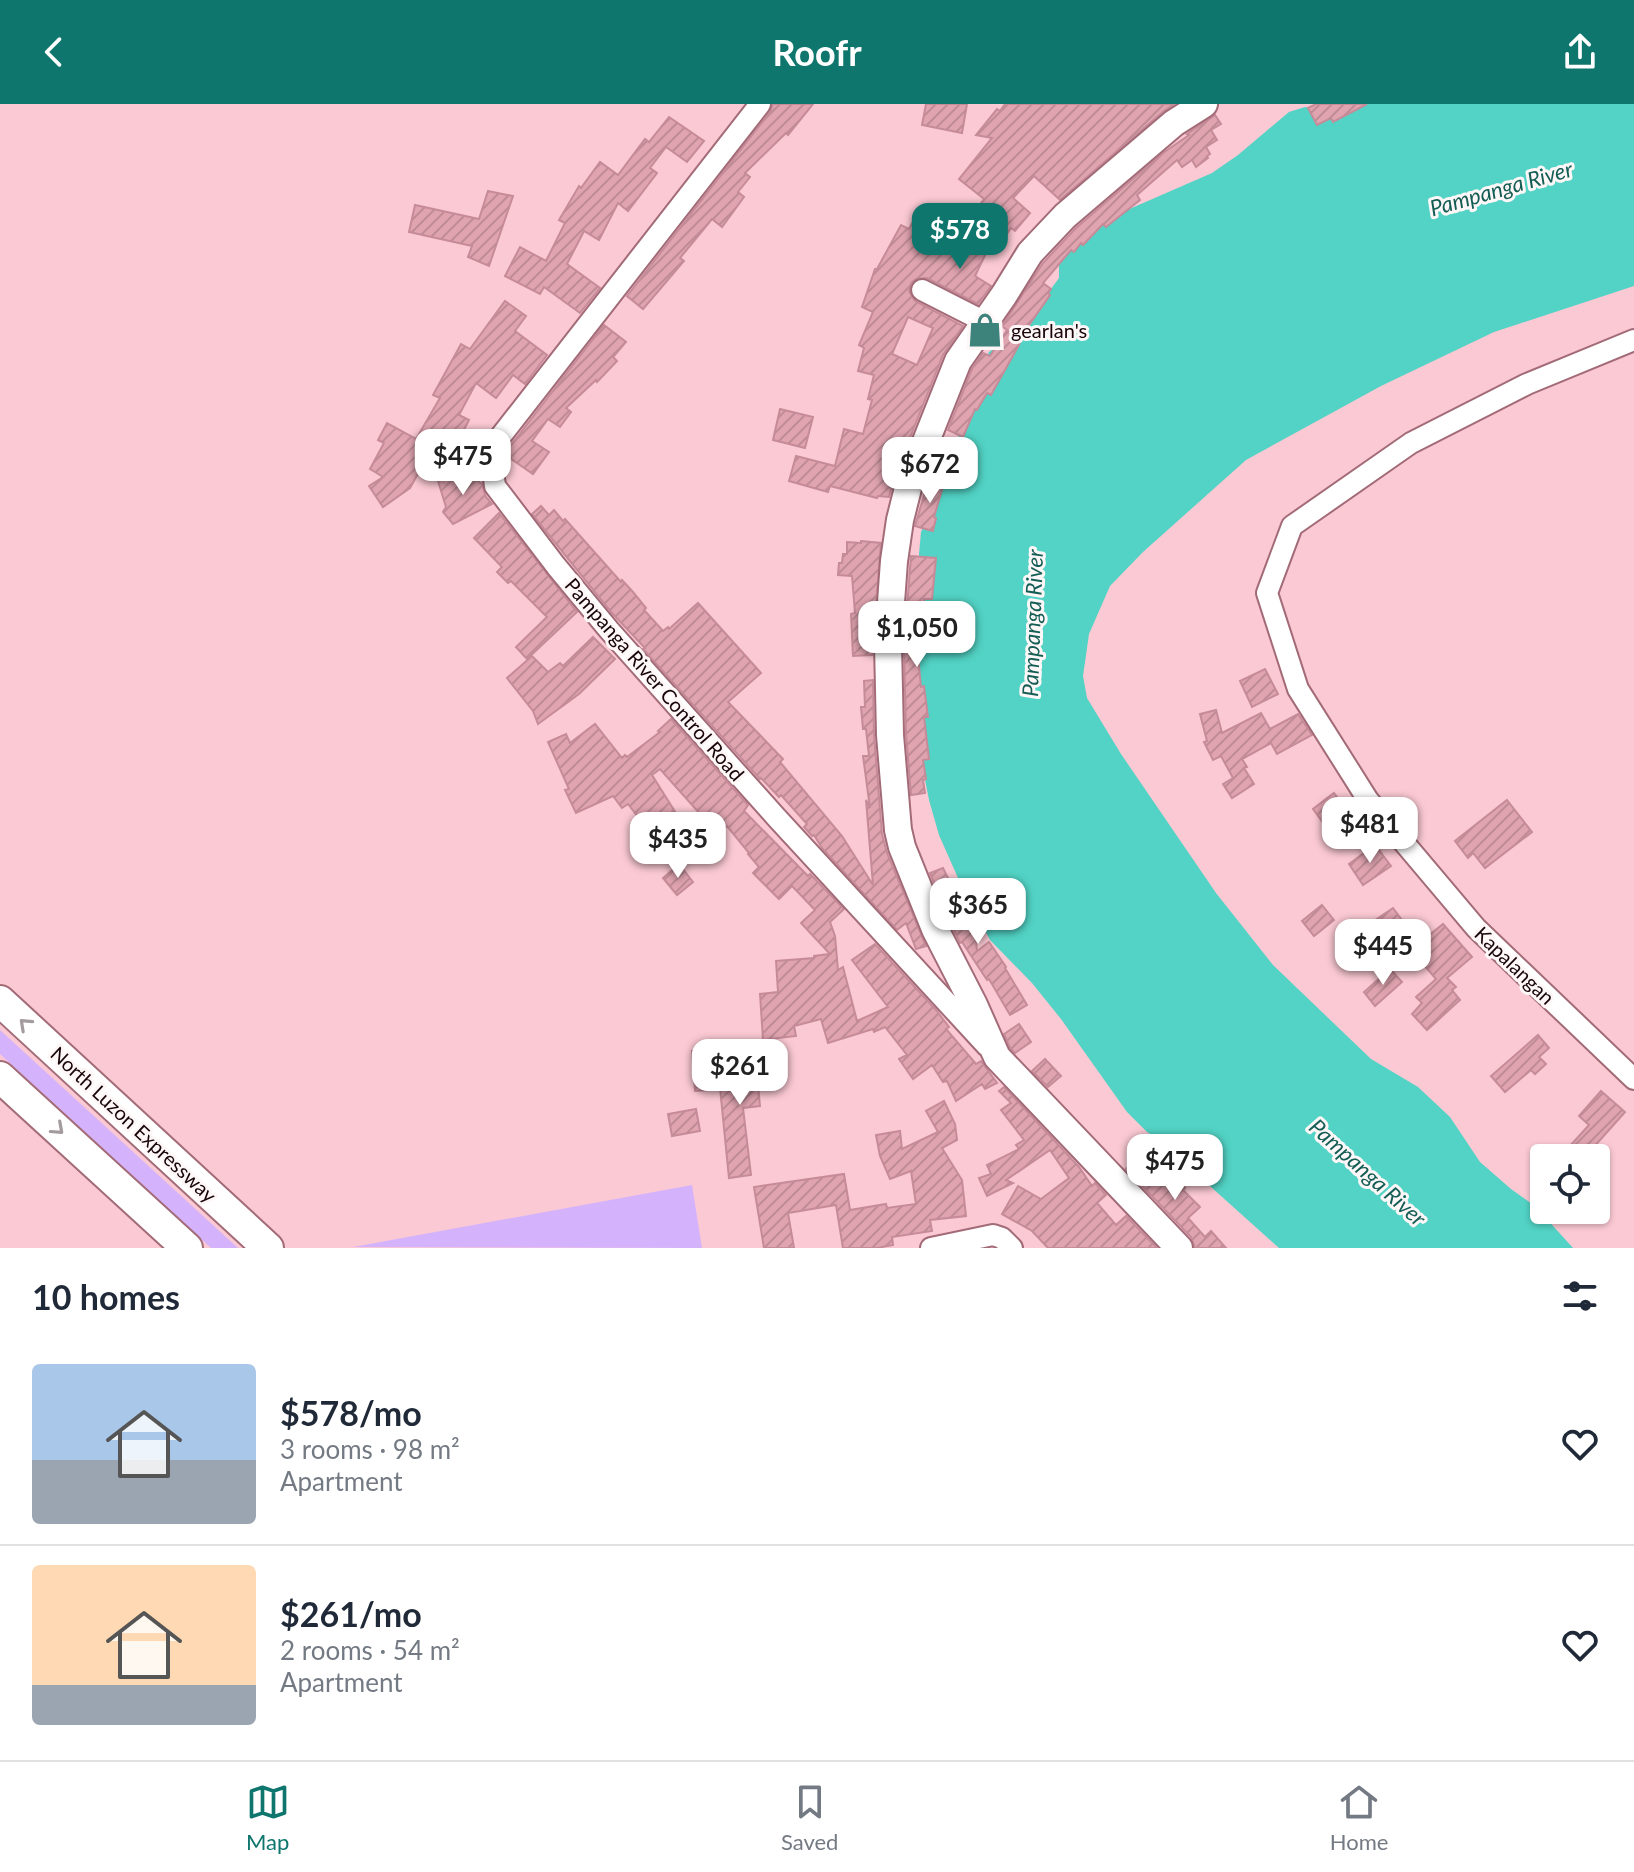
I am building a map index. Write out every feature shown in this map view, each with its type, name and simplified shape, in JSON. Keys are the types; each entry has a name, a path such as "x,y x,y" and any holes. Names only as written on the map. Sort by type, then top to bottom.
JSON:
{"highway":[{"name":"North Luzon Expressway","path":"0,1001 268,1248"},
{"path":"0,1077 187,1248"}],"main road":[{"path":"997,1057 935,929 898,830 888,687 889,614 900,520 909,484 958,361 1030,253 1065,216 1174,123 1204,104"},
{"name":"Pampanga River Control Road","path":"997,1057 1179,1248"}],"street":[{"name":"Pampanga River Control Road","path":"760,104 490,450 495,486 609,630 997,1057"},
{"path":"922,290 985,322"},
{"name":"Kapalangan","path":"1634,340 1527,384 1411,443 1292,526 1267,593 1298,689 1368,800 1476,928 1634,1079"},
{"path":"931,1248 993,1235 1002,1238 1012,1248"}],"shaded area":[{"path":"0,1030 238,1248 211,1248 0,1054"},
{"path":"692,1185 702,1248 353,1247"}],"water":[{"name":"Pampanga River","path":"1351,104 1634,104 1634,286 1494,332 1381,386 1246,460 1143,552 1110,586 1089,634 1083,676 1087,698 1121,754 1216,893 1273,965 1371,1059 1418,1087 1450,1117 1480,1162 1530,1202 1530,1224 1551,1224 1573,1248 1279,1248 1167,1144 1147,1132 1127,1112 1061,1019 1032,983 990,940 939,835 929,800 916,733 917,577 921,532 955,452 966,404 989,352 1023,327 1059,278 1061,252 1118,214 1212,173 1289,112 1305,107 1316,109"}],"building":[{"path":"773,104 813,104 788,135 786,133 745,173 750,177 738,192 744,197 722,227 712,219 680,258 684,261 643,309 627,296 770,112"},
{"path":"926,104 967,104 962,133 922,125"},
{"path":"1005,104 1174,104 1060,200 1034,176 1013,198 1030,213 1015,231 1011,228 994,253 988,249 975,276 991,286 978,304 927,278 911,283 909,291 915,301 963,326 943,355 905,450 900,448 891,477 894,477 889,497 877,498 830,486 828,492 789,481 796,456 835,466 844,429 863,434 872,400 868,399 874,375 858,371 864,348 859,345 873,312 862,307 875,269 901,225 909,229 918,212 943,225 947,218 965,225 984,199 959,179 992,138 976,135 997,109 1000,111","holes":["908,317 933,328 917,365 892,354"]},
{"path":"1316,104 1367,104 1333,122 1331,118 1317,125 1308,108"},
{"path":"1215,115 1221,124 1211,130 1217,140 1206,147 1210,154 1208,158 1196,167 1192,160 1182,167 1177,160 1137,195 1140,200 1106,227 1103,224 1074,252 1071,250 1043,283 1051,289 1050,295 1018,341 1020,343 991,395 987,393 975,409 963,437 948,430 972,369 983,353 990,356 1007,330 1002,326 1043,263 1076,228 1163,153"},
{"path":"669,117 704,141 687,162 666,147 650,168 657,173 628,211 618,203 599,240 584,231 567,264 600,288 580,313 544,287 540,294 505,276 520,247 546,261 565,223 559,220 579,186 581,188 600,162 618,175 645,139 649,142"},
{"path":"488,191 513,196 489,266 468,257 472,246 409,232 415,205 479,219"},
{"path":"505,301 526,316 515,331 547,355 525,384 513,375 496,398 476,383 459,415 469,420 456,445 475,455 466,472 430,452 410,488 383,507 369,486 383,477 370,469 384,443 378,440 387,423 416,439 440,398 433,395 461,344 470,349"},
{"path":"604,325 626,342 613,357 617,361 566,408 571,412 560,427 548,419 532,441 549,452 533,474 504,454"},
{"path":"780,409 813,417 805,448 773,440"},
{"path":"467,474 482,484 492,504 453,524 443,512 446,507 438,481"},
{"path":"929,478 944,483 933,531 915,526"},
{"path":"541,506 549,515 554,510 563,521 565,519 633,592 663,631 698,603 761,673 728,702 783,759 780,762 842,836 873,885 866,800 870,808 863,756 869,756 861,707 865,707 864,681 873,680 882,834 926,946 916,949 906,923 897,930 822,848 804,827 807,824 781,795 779,797 760,779 643,649 532,514"},
{"path":"499,513 577,612 527,659 516,647 547,617 511,581 508,583 497,572 502,567 474,538"},
{"path":"847,542 881,543 872,655 853,656 851,614 855,613 852,576 838,575 839,563 842,563 843,554 847,554"},
{"path":"911,556 936,558 932,599 924,599 923,645 917,645 928,717 924,717 929,759 923,760 925,793 911,795 904,644"},
{"path":"593,637 615,659 579,694 538,724 533,711 507,678 532,656 548,672 560,663 563,666"},
{"path":"1265,669 1278,694 1252,707 1240,681"},
{"path":"1216,710 1222,733 1261,713 1270,729 1298,714 1312,735 1277,754 1271,743 1242,759 1254,784 1232,798 1223,784 1233,778 1221,756 1213,760 1204,742 1207,741 1200,714"},
{"path":"671,719 748,805 744,811 844,909 830,922 835,936 838,970 843,967 857,1021 888,1007 852,960 875,944 936,1010 949,1027 946,1029 976,1064 981,1061 997,1083 985,1089 982,1084 956,1101 947,1081 943,1082 932,1065 913,1079 899,1059 907,1055 885,1027 828,1043 821,1019 794,1026 796,1036 763,1040 760,994 778,992 776,961 830,954 801,923 815,910 792,886 779,899 753,873 759,867 727,826 718,834 660,769 652,775 701,853 681,865 662,834 655,839 628,804 622,808 613,796 576,813 548,742 566,734 570,743 595,724 622,758 660,732"},
{"path":"1334,793 1354,819 1332,835 1313,809"},
{"path":"1507,800 1532,832 1485,868 1473,853 1468,858 1455,841"},
{"path":"1375,845 1391,866 1363,885 1349,864"},
{"path":"679,864 693,882 677,895 663,878"},
{"path":"943,868 968,919 977,951 989,942 1027,1005 1010,1015 989,979 960,943 950,922 930,873"},
{"path":"1322,905 1334,920 1314,936 1302,921"},
{"path":"1393,908 1419,943 1382,975 1358,948 1374,933 1368,925"},
{"path":"1443,924 1472,957 1447,978 1456,987 1452,990 1460,1000 1427,1030 1412,1014 1422,1003 1416,997 1436,979 1411,950"},
{"path":"1390,969 1402,982 1375,1006 1364,992"},
{"path":"1019,1024 1031,1042 1015,1053 1004,1034"},
{"path":"1538,1035 1549,1048 1539,1057 1546,1064 1535,1074 1531,1070 1505,1092 1491,1076"},
{"path":"760,1042 763,1064 756,1065 760,1106 743,1108 751,1175 729,1178 719,1078 740,1076 736,1045"},
{"path":"705,1050 709,1090 695,1091 692,1051"},
{"path":"1045,1059 1061,1076 1048,1087 1032,1071"},
{"path":"1004,1087 1079,1167 1092,1186 1095,1183 1106,1195 1097,1203 1116,1225 1126,1216 1157,1248 1048,1248 1032,1231 1002,1214 1018,1186 1041,1199 1069,1178 1050,1150 1006,1180 1013,1183 987,1196 979,1178 991,1174 987,1165 1019,1149 1016,1145 1024,1140 1001,1110 1011,1103 999,1091"},
{"path":"1601,1091 1625,1112 1596,1144 1572,1144 1589,1125 1579,1116"},
{"path":"944,1101 955,1124 957,1140 942,1148 962,1180 966,1216 930,1220 932,1231 892,1237 893,1245 843,1248 836,1205 788,1213 794,1248 764,1248 754,1187 844,1174 850,1210 886,1204 887,1208 916,1204 911,1171 890,1179 880,1156 876,1135 900,1131 902,1149 938,1132 926,1111"},
{"path":"696,1109 700,1131 672,1136 668,1114"},
{"path":"1160,1161 1200,1207 1188,1218 1205,1237 1211,1231 1226,1248 1195,1248 1191,1237 1126,1169 1130,1164 1142,1177"}],"place":[{"name":"gearlan's","path":"985,330"}]}
